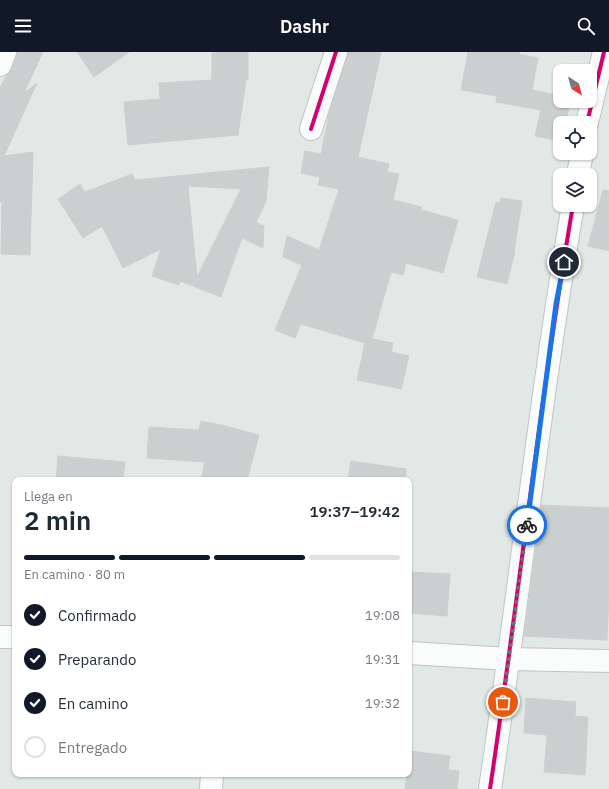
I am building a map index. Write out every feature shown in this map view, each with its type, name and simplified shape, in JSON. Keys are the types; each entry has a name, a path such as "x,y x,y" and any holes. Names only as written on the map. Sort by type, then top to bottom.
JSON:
{"street":[{"path":"0,65 5,52"},
{"path":"311,129 336,52"},
{"path":"589,116 604,52"},
{"path":"490,789 509,659 556,304 572,212"},
{"path":"0,637 12,638"},
{"path":"412,653 509,659 609,661"},
{"path":"211,789 212,777"}],"building":[{"path":"17,52 43,52 24,93 37,83 4,156 33,152 30,255 1,254 2,201 0,202 0,88 6,76 12,69"},
{"path":"77,52 129,52 94,77"},
{"path":"248,52 248,80 246,80 238,135 128,145 124,102 160,99 159,83 212,80 212,53"},
{"path":"348,52 381,52 358,157 389,164 387,172 399,174 393,200 422,207 421,210 458,220 443,273 406,263 403,275 391,272 372,339 393,343 391,352 409,356 401,389 357,380 365,343 301,324 295,338 275,330 302,265 283,257 287,236 319,250 339,189 318,185 320,177 301,173 305,151 321,154 330,110"},
{"path":"468,52 520,52 519,54 538,58 532,90 553,94 553,108 569,108 567,116 553,116 553,140 535,136 541,110 496,102 497,96 461,90"},
{"path":"269,167 266,201 256,223 264,226 263,248 242,238 221,297 180,281 179,285 152,276 161,249 123,268 102,226 83,238 58,199 80,184 85,192 132,174 135,180","holes":["188,186 241,189 197,277"]},
{"path":"603,190 609,191 609,251 588,246"},
{"path":"501,198 522,201 515,252 507,284 477,277 496,202 500,203"},
{"path":"201,421 259,435 248,477 202,477 205,462 147,458 149,427 199,430"},
{"path":"58,456 125,462 123,477 56,477"},
{"path":"351,461 406,469 406,477 348,477"},
{"path":"542,505 609,508 609,594 607,640 524,636"},
{"path":"412,572 450,574 447,616 412,613"},
{"path":"526,698 576,702 575,716 588,717 585,775 544,772 547,735 524,733"},
{"path":"412,751 450,756 448,770 459,771 457,789 405,789 407,777 412,777"}],"cycle path":[{"path":"311,129 336,52"},
{"path":"589,116 604,52"},
{"path":"490,789 550,351 572,212"}],"way so far":[{"path":"503,702 527,525"}],"route":[{"path":"527,525 556,304 564,262"}]}
